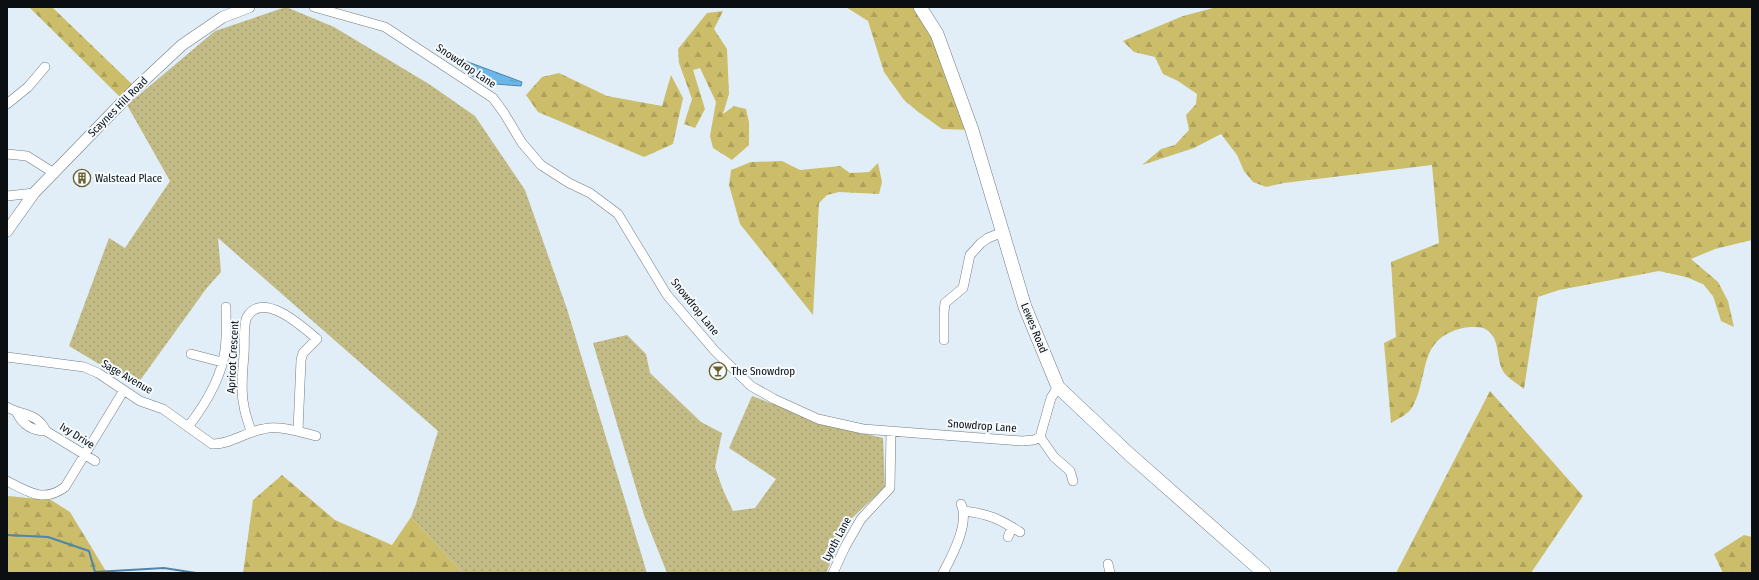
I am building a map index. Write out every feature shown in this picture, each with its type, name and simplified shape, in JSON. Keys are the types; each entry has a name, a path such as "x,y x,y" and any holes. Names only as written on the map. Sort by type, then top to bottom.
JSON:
{"highway":[{"name":"Lewes Road","path":"920,7 935,28 972,130 1004,232 1025,307 1058,387 1128,454 1264,573"}],"main road":[{"name":"Scaynes Hill Road","path":"7,231 34,194 124,100 182,45 223,17 249,7"}],"street":[{"name":"Snowdrop Lane","path":"314,7 385,27 493,98 522,143 541,165 569,183 590,193 618,214 667,295 715,351 752,386 774,399 818,419 863,430 1022,441 1034,440 1040,437"},
{"path":"7,104 28,87 45,67"},
{"path":"7,154 27,156 54,173"},
{"path":"7,196 34,194"},
{"path":"944,340 945,303 963,288 970,255 976,246 988,238 1004,232"},
{"path":"188,427 210,394 222,362 225,351 226,307"},
{"name":"Apricot Crescent","path":"251,432 243,405 242,392 246,318 252,311 259,308 279,310 295,320 317,339 303,354 301,360 298,431"},
{"path":"191,354 222,362"},
{"name":"Sage Avenue","path":"7,357 84,367 98,373 140,401 163,409 212,444 221,443 264,428 298,431 316,436"},
{"path":"1058,387 1051,398 1040,437 1054,457 1070,471 1073,481"},
{"path":"7,481 28,492 43,496 56,494 65,487 124,390"},
{"name":"Ivy Drive","path":"7,407 17,413 26,413 42,422 46,431 95,461"},
{"name":"Lyoth Lane","path":"833,573 845,547 861,519 890,488 891,432"},
{"path":"943,573 958,543 963,508 1004,521 1016,530 1008,537"}],"shaded area":[{"path":"286,7 334,27 429,84 475,116 525,190 567,309 647,573 463,573 411,517 438,431 218,238 221,272 206,289 136,386 69,346 109,238 125,248 170,181 127,105 215,31"},
{"path":"627,335 646,354 650,373 701,422 722,433 715,467 723,490 733,511 755,508 776,479 729,448 752,396 832,426 883,438 885,487 849,521 826,573 667,573 644,515 593,343"}],"green space":[{"path":"29,7 52,7 136,88 123,100"},
{"path":"846,7 920,7 972,130 942,129 904,100 884,72 868,21"},
{"path":"1217,7 1752,7 1752,240 1715,249 1691,259 1718,282 1728,301 1734,327 1721,321 1713,296 1703,284 1686,277 1659,271 1559,290 1538,297 1524,389 1508,377 1504,372 1500,364 1494,338 1487,330 1472,327 1463,328 1448,333 1438,340 1431,349 1413,406 1406,414 1391,423 1384,343 1396,337 1391,262 1439,243 1432,165 1284,183 1266,187 1253,182 1244,171 1237,155 1221,134 1194,148 1142,165 1161,149 1175,145 1189,130 1186,115 1196,104 1197,94 1178,81 1163,74 1155,57 1134,52 1123,41 1183,16"},
{"path":"723,11 714,29 727,49 729,94 723,114 734,106 746,109 749,122 749,145 732,160 713,148 710,136 716,102 700,68 693,70 705,109 695,128 684,124 692,99 679,63 678,49 707,13"},
{"path":"559,73 607,96 662,106 671,75 683,98 673,144 644,157 538,112 526,95 542,77"},
{"path":"782,161 800,170 840,166 850,173 869,172 878,163 882,182 879,194 839,192 827,195 819,203 813,315 740,224 729,185 731,170 751,162"},
{"path":"1490,391 1583,496 1531,573 1396,573"},
{"path":"282,475 335,520 392,545 411,517 463,573 243,573 253,500"},
{"path":"7,496 51,500 70,512 107,573 7,573"},
{"path":"1744,535 1752,537 1752,573 1723,573 1714,554"}],"water":[{"path":"452,56 522,82 521,86 495,84 475,78 456,65"}],"waterway":[{"path":"7,535 48,537 89,551 95,572 164,568 196,573"}],"place":[{"name":"Walstead Place","path":"82,178"},
{"name":"The Snowdrop","path":"718,371"}]}
